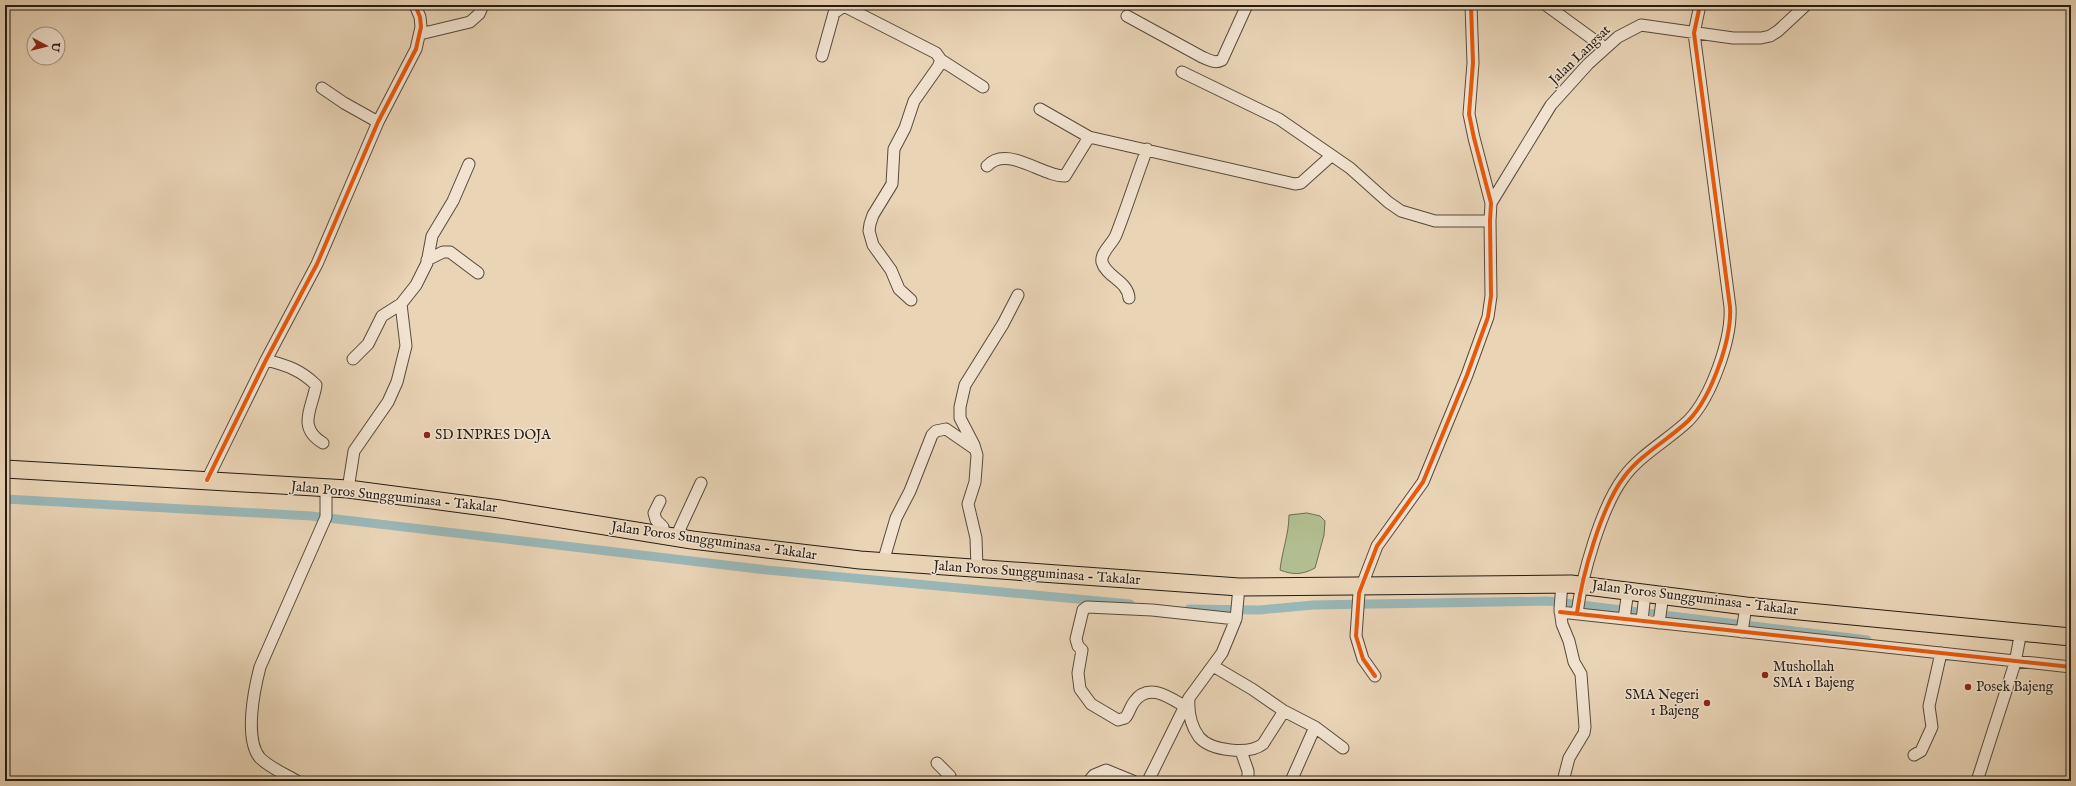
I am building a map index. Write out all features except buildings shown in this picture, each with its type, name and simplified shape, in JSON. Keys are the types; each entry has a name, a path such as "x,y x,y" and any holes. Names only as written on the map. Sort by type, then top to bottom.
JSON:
{"highway":[{"name":"Jalan Poros Sungguminasa - Takalar","path":"5,469 207,480 326,493 348,490 479,506 785,553 1239,591 1562,587 1628,596 1662,598 1745,610 2020,638 2071,637"}],"street":[{"path":"207,480 266,360 317,264 378,122 416,49 420,34 420,17 415,5"},
{"path":"420,34 470,22 479,14 483,5"},
{"path":"1126,16 1202,57 1211,61 1219,62 1222,60 1247,5"},
{"path":"1375,676 1360,651 1356,636 1357,611 1361,589 1377,546 1423,482 1482,338 1488,317 1491,296 1491,203 1469,114 1473,63 1471,5"},
{"path":"1546,5 1605,48"},
{"path":"1577,611 1581,590 1599,531 1618,484 1628,471 1688,420 1700,406 1727,343 1730,328 1730,307 1694,33 1700,5"},
{"name":"Jalan Langsat","path":"1491,203 1521,158 1539,123 1551,105 1605,48 1618,37 1641,25 1733,38 1761,38 1770,36 1786,26 1806,5"},
{"path":"822,56 834,13 843,6 936,53 941,60 983,87"},
{"path":"911,300 899,289 891,270 873,245 869,231 873,215 892,184 894,150 905,128 914,101 938,67 941,60"},
{"path":"1182,72 1268,113 1350,168 1388,202 1401,211 1435,221 1490,222"},
{"path":"322,88 344,103 378,122"},
{"path":"1040,109 1089,137 1148,149 1295,184 1301,183 1331,156"},
{"path":"987,166 994,160 1004,158 1028,163 1064,176 1089,137"},
{"path":"1129,298 1127,289 1102,263 1103,258 1115,237 1148,149"},
{"path":"353,358 368,344 382,316 401,304 416,285 427,260 432,236 453,200 469,164"},
{"path":"427,260 443,252 450,252 478,273"},
{"path":"977,568 976,538 968,504 975,482 977,463 976,449 960,418 961,397 965,385 1003,324 1018,295"},
{"path":"348,490 354,450 388,402 397,382 406,346 401,304"},
{"path":"266,360 287,365 299,370 316,385 307,419 310,432 323,443"},
{"path":"883,562 896,518 910,491 932,436 936,431 946,429 976,449"},
{"path":"660,501 654,513 656,520 669,536 700,482"},
{"path":"297,781 266,763 254,747 251,728 255,689 260,667 326,517 326,493"},
{"path":"1562,587 1560,610 1562,624 1569,641 1574,662 1581,674 1585,727 1584,733 1569,758 1563,781"},
{"path":"1148,781 1186,702 1222,653 1237,617 1239,591"},
{"path":"1624,618 1628,596"},
{"path":"1642,619 1644,597"},
{"path":"1660,621 1662,598"},
{"path":"1186,702 1160,692 1145,693 1134,701 1125,718 1118,720 1091,704 1082,695 1077,680 1082,653 1076,638 1083,610 1087,607 1152,610 1237,617"},
{"path":"1560,610 2071,667"},
{"path":"1742,631 1745,610"},
{"path":"1977,781 2016,660 2020,638"},
{"path":"1914,755 1921,751 1932,727 1929,706 1941,653"},
{"path":"1213,666 1284,711 1315,727 1343,748"},
{"path":"1186,702 1189,715 1200,737 1215,746 1241,751 1254,749 1263,744 1284,711"},
{"path":"1291,781 1315,727"},
{"path":"1241,751 1248,771 1248,781"},
{"path":"936,763 950,779"},
{"path":"1090,781 1094,776 1106,770 1133,781"}],"green space":[{"path":"1307,513 1320,516 1325,521 1324,535 1315,568 1298,574 1280,570 1288,529 1289,515"}],"waterway":[{"path":"5,499 311,516 767,570 1130,604"},
{"path":"1189,609 1259,610 1313,605 1548,601 1867,640"}],"cycle path":[{"path":"207,480 266,360 317,264 378,122 416,49 421,27 420,17 415,5"},
{"path":"1375,676 1363,659 1356,636 1359,593 1377,546 1423,482 1467,375 1488,317 1491,296 1491,203 1469,114 1473,63 1471,5"},
{"path":"1577,613 1583,580 1600,523 1616,490 1624,477 1638,462 1688,421 1696,411 1705,398 1712,383 1724,351 1728,335 1730,307 1694,33 1700,5"},
{"path":"1560,612 2071,667"}],"place":[{"name":"SD INPRES DOJA","path":"427,435"},
{"name":"Mushollah SMA 1 Bajeng","path":"1765,675"},
{"name":"Posek Bajeng","path":"1968,687"},
{"name":"SMA Negeri 1 Bajeng","path":"1707,703"}]}
